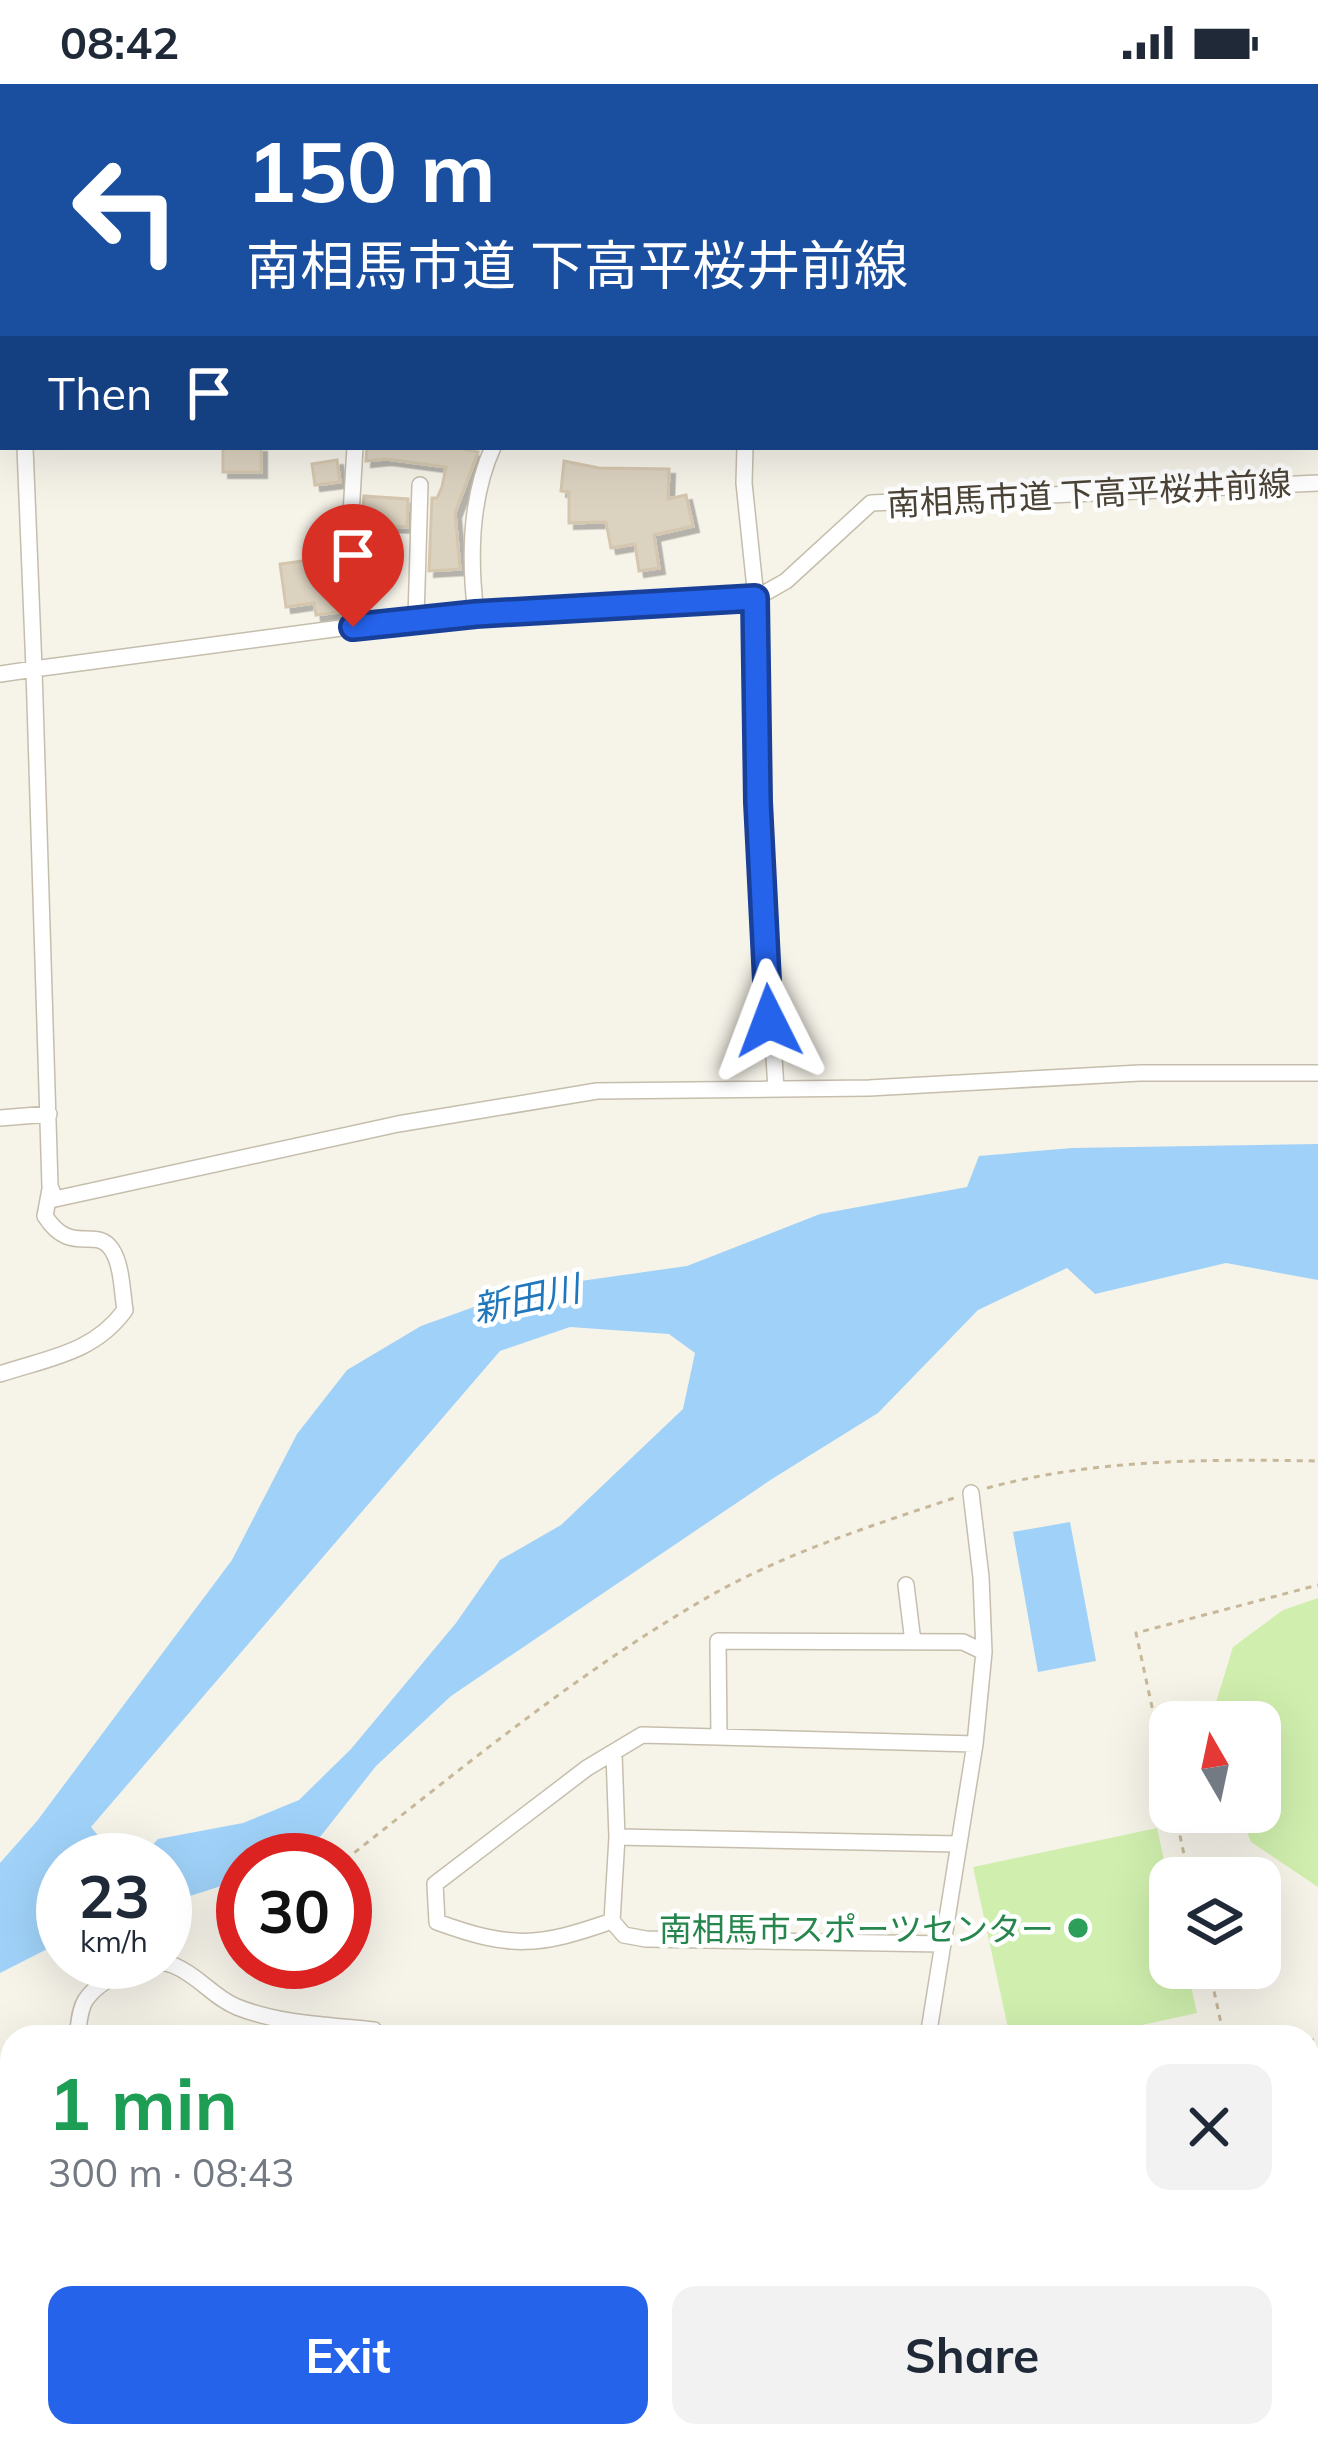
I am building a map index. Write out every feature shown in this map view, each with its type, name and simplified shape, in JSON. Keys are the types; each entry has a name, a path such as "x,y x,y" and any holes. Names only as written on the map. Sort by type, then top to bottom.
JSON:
{"street":[{"path":"0,1374 91,1344 125,1310 113,1250 104,1242 56,1233 46,1216 49,1114 25,450"},
{"path":"353,627 350,548 355,450"},
{"path":"476,614 472,539 481,474 492,450"},
{"path":"745,450 743,483 755,598 758,802 776,1088"},
{"name":"南相馬市道 下高平桜井前線","path":"755,598 785,581 871,503 1318,482"},
{"path":"416,618 420,485"},
{"path":"0,674 416,618 755,598"},
{"path":"50,1186 56,1199 95,1193 398,1124 598,1091 869,1088 1161,1072 1318,1073"},
{"path":"0,1118 49,1114"},
{"path":"930,2025 975,1744 984,1652 971,1492"},
{"path":"906,1586 913,1642"},
{"path":"719,1737 718,1640 963,1642 984,1652"},
{"path":"612,1921 562,1938 524,1944 485,1940 437,1922 435,1884 586,1768 643,1735 975,1744"},
{"path":"614,1754 617,1837 612,1921 625,1935 943,1944"},
{"path":"617,1837 958,1844"},
{"path":"79,2025 82,2006 93,1991 145,1965 169,1962 234,2006 332,2025"}],"path":[{"path":"372,1839 549,1701 710,1596 807,1550 971,1492 1048,1472 1126,1463 1318,1461"},
{"path":"1151,1701 1136,1633 1318,1585"},
{"path":"1214,1989 1221,2025"}],"green space":[{"path":"1318,1598 1318,1887 1281,1862 1281,1857 1251,1842 1247,1833 1281,1833 1281,1701 1216,1701 1233,1647 1283,1610"},
{"name":"南相馬市スポーツセンター","path":"1149,1830 1158,1833 1163,1857 1149,1857 1149,1989 1192,1989 1197,2013 1142,2025 1007,2025 973,1867"}],"water":[{"name":"新田川","path":"1318,1144 1318,1280 1226,1263 1095,1294 1067,1268 978,1310 878,1413 451,1696 376,1766 323,1833 216,1833 216,1888 192,1895 190,1833 243,1823 299,1800 351,1749 456,1623 500,1560 561,1525 683,1409 695,1353 669,1334 570,1327 500,1351 91,1827 96,1833 36,1833 36,1955 0,1973 0,1863 37,1821 232,1560 297,1434 347,1370 421,1326 524,1289 687,1266 820,1214 967,1187 979,1156 1072,1148"},
{"path":"1070,1522 1096,1661 1038,1672 1013,1532"}],"building":[{"path":"223,450 261,450 261,472 223,472"},
{"path":"367,450 478,452 455,513 460,569 429,571 432,498 437,498 442,487 446,467 366,461"},
{"path":"337,460 340,482 315,485 312,464"},
{"path":"564,461 599,468 669,469 668,499 686,495 693,526 654,535 659,568 639,571 635,544 611,548 606,522 569,523 569,492 561,491"},
{"path":"364,496 408,499 407,527 362,525"},
{"path":"333,557 340,612 316,615 314,603 286,607 280,564"}],"place":[{"name":"南相馬市スポーツセンター","path":"1078,1928"}],"route":[{"path":"353,627 416,618 755,598 758,802 769,1021"}]}
